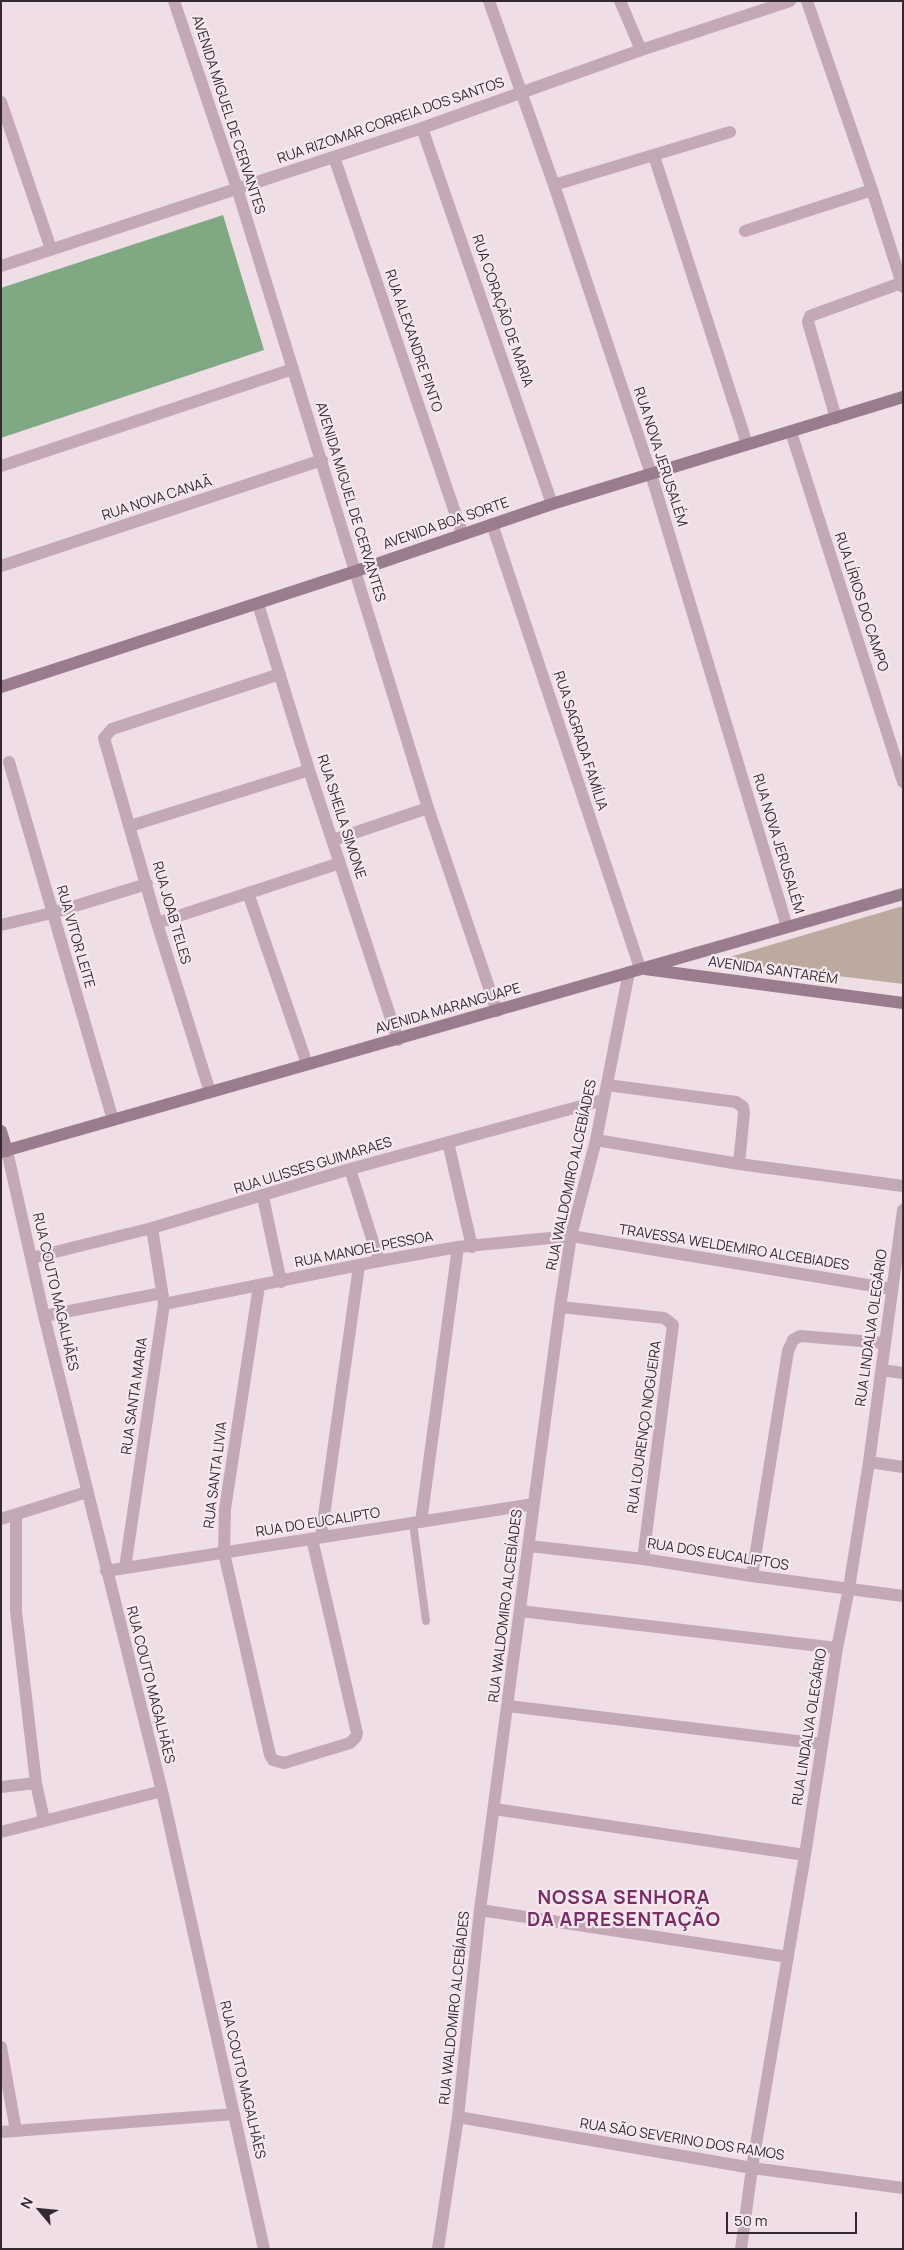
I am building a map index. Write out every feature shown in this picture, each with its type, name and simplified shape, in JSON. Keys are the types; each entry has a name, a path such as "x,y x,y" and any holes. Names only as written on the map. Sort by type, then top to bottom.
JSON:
{"street":[{"name":"AVENIDA MIGUEL DE CERVANTES","path":"174,1 237,188 428,808 497,1011"},
{"name":"RUA NOVA JERUSALÉM","path":"489,1 554,185 651,474 788,926"},
{"path":"620,1 641,50"},
{"name":"RUA RIZOMAR CORREIA DOS SANTOS","path":"1,266 334,158 641,50 790,1"},
{"path":"807,1 872,190 902,285 810,316 808,322 836,418"},
{"path":"1,102 51,249"},
{"name":"RUA CORAÇÃO DE MARIA","path":"422,128 552,504"},
{"path":"554,185 730,132"},
{"path":"654,156 747,444"},
{"name":"RUA ALEXANDRE PINTO","path":"334,158 462,533"},
{"path":"745,231 872,190"},
{"path":"1,466 293,369"},
{"name":"AVENIDA BOA SORTE","path":"1,688 258,604 462,533 903,397"},
{"name":"RUA LÍRIOS DO CAMPO","path":"791,432 903,782"},
{"name":"RUA NOVA CANAÃ","path":"1,566 322,460"},
{"name":"RUA SAGRADA FAMÍLIA","path":"492,524 634,970"},
{"name":"RUA SHEILA SIMONE","path":"258,604 309,770 398,1040"},
{"name":"RUA JOAB TELES","path":"210,1092 104,742 107,733 112,729 280,674"},
{"name":"RUA VITOR LEITE","path":"9,762 113,1120"},
{"path":"130,826 309,770"},
{"path":"333,840 428,808"},
{"path":"157,922 340,863"},
{"path":"1,925 52,913 147,884"},
{"path":"248,893 307,1064"},
{"name":"AVENIDA MARANGUAPE","path":"4,1151 307,1064 398,1040 634,970 903,894"},
{"name":"AVENIDA SANTARÉM","path":"634,970 903,1003"},
{"name":"RUA WALDOMIRO ALCEBÍADES","path":"438,2249 458,2117 480,1910 560,1307 571,1236 596,1140 603,1100 634,970"},
{"path":"607,1085 736,1102 743,1107 744,1113 739,1164"},
{"name":"RUA ULISSES GUIMARAES","path":"31,1258 152,1228 263,1197 350,1169 603,1100"},
{"name":"RUA COUTO MAGALHÃES","path":"1,1131 4,1151 106,1571 162,1791 264,2249"},
{"path":"596,1140 739,1164 903,1186"},
{"path":"448,1142 472,1247"},
{"path":"350,1169 379,1261"},
{"path":"263,1197 281,1282"},
{"name":"RUA LINDALVA OLEGÁRIO","path":"741,2249 752,2168 806,1855 837,1648 849,1588 885,1343 896,1305 892,1289 903,1210"},
{"name":"RUA SANTA MARIA","path":"125,1568 163,1299 152,1228"},
{"name":"RUA MANOEL PESSOA","path":"44,1316 259,1286 458,1247 571,1236"},
{"name":"TRAVESSA WELDEMIRO ALCEBIADES","path":"571,1236 892,1289"},
{"path":"417,1522 458,1247"},
{"path":"317,1538 359,1266"},
{"name":"RUA SANTA LIVIA","path":"259,1286 225,1509 223,1530 224,1553 270,1755 273,1760 284,1763 350,1743 358,1733 317,1538"},
{"name":"RUA LOURENÇO NOGUEIRA","path":"560,1307 664,1318 673,1325 642,1558"},
{"path":"752,1576 788,1351 793,1340 800,1336 885,1343"},
{"path":"882,1370 903,1372"},
{"path":"869,1462 903,1467"},
{"path":"1,1518 87,1492"},
{"name":"RUA DO EUCALIPTO","path":"106,1571 534,1504"},
{"path":"16,1515 16,1610 36,1783 44,1820"},
{"name":"RUA DOS EUCALIPTOS","path":"528,1546 642,1558 752,1576 903,1596"},
{"path":"520,1611 837,1648"},
{"path":"508,1706 822,1744"},
{"path":"1,1787 36,1783"},
{"path":"1,1832 162,1791"},
{"path":"494,1809 806,1855"},
{"path":"480,1910 788,1957"},
{"path":"1,2048 16,2131"},
{"path":"1,2132 234,2114"},
{"name":"RUA SÃO SEVERINO DOS RAMOS","path":"458,2117 752,2168 903,2188"}],"lane":[{"path":"417,1522 426,1621"}],"shaded area":[{"path":"223,215 264,350 1,438 1,288"},
{"path":"903,906 903,984 716,961"}],"district":[{"name":"NOSSA SENHORA DA APRESENTAÇÃO","path":"624,1910"}]}
